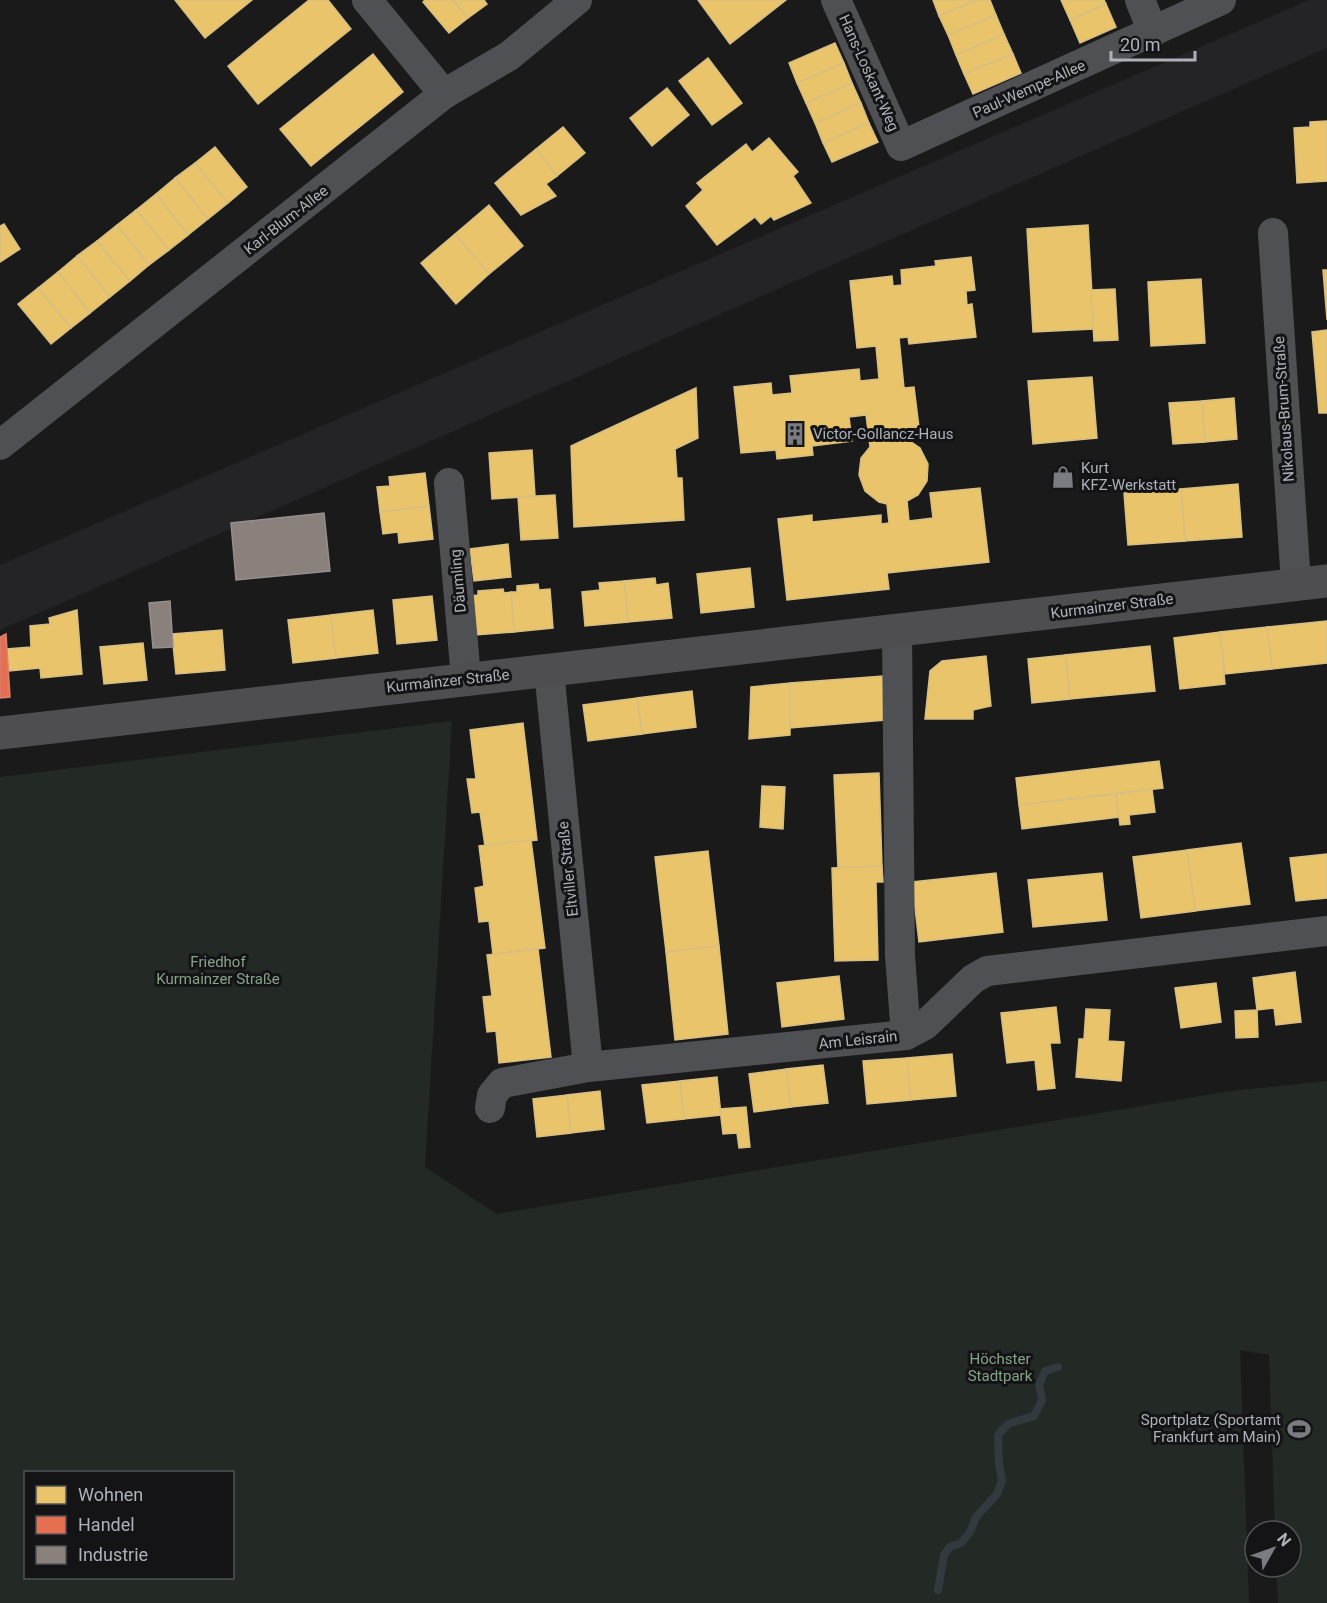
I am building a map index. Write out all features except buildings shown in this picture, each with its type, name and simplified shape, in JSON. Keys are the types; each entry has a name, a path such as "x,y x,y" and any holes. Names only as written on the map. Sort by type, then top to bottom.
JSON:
{"main road":[{"name":"Kurmainzer Straße","path":"0,733 1312,583"}],"street":[{"path":"367,0 444,94"},
{"name":"Karl-Blum-Allee","path":"5,431 444,94 508,56 576,0"},
{"name":"Hans-Loskant-Weg","path":"836,0 901,146"},
{"path":"1140,0 1153,32"},
{"name":"Paul-Wempe-Allee","path":"901,146 1221,0"},
{"name":"Nikolaus-Brum-Straße","path":"1273,233 1312,583"},
{"name":"Däumling","path":"449,483 466,678"},
{"path":"897,632 900,956 906,1035"},
{"name":"Eltviller Straße","path":"549,670 588,1067"},
{"name":"Am Leisrain","path":"490,1108 492,1095 502,1083 588,1067 906,1035 925,1025 973,979 987,971 1327,931"}],"shaded area":[{"path":"1309,0 1327,0 1327,48 0,630 0,565"}],"green space":[{"name":"Höchster Stadtpark","path":"452,721 425,1167 497,1214 1230,1091 1327,1081 1327,1603 1278,1603 1277,1579 1303,1579 1303,1519 1275,1519 1269,1355 1240,1350 1246,1519 1243,1519 1243,1579 1248,1579 1249,1603 0,1603 0,777"}],"waterway":[{"path":"938,1590 944,1555 950,1547 961,1543 970,1532 976,1517 997,1494 1002,1481 998,1435 1008,1424 1034,1416 1042,1400 1039,1385 1045,1371 1058,1367"}],"place":[{"name":"Victor-Gollancz-Haus","path":"795,434"},
{"name":"Kurt KFZ-Werkstatt","path":"1063,477"},
{"name":"Sportplatz (Sportamt Frankfurt am Main)","path":"1299,1429"}],"park label":[{"name":"Friedhof Kurmainzer Straße","path":"218,970"}]}
